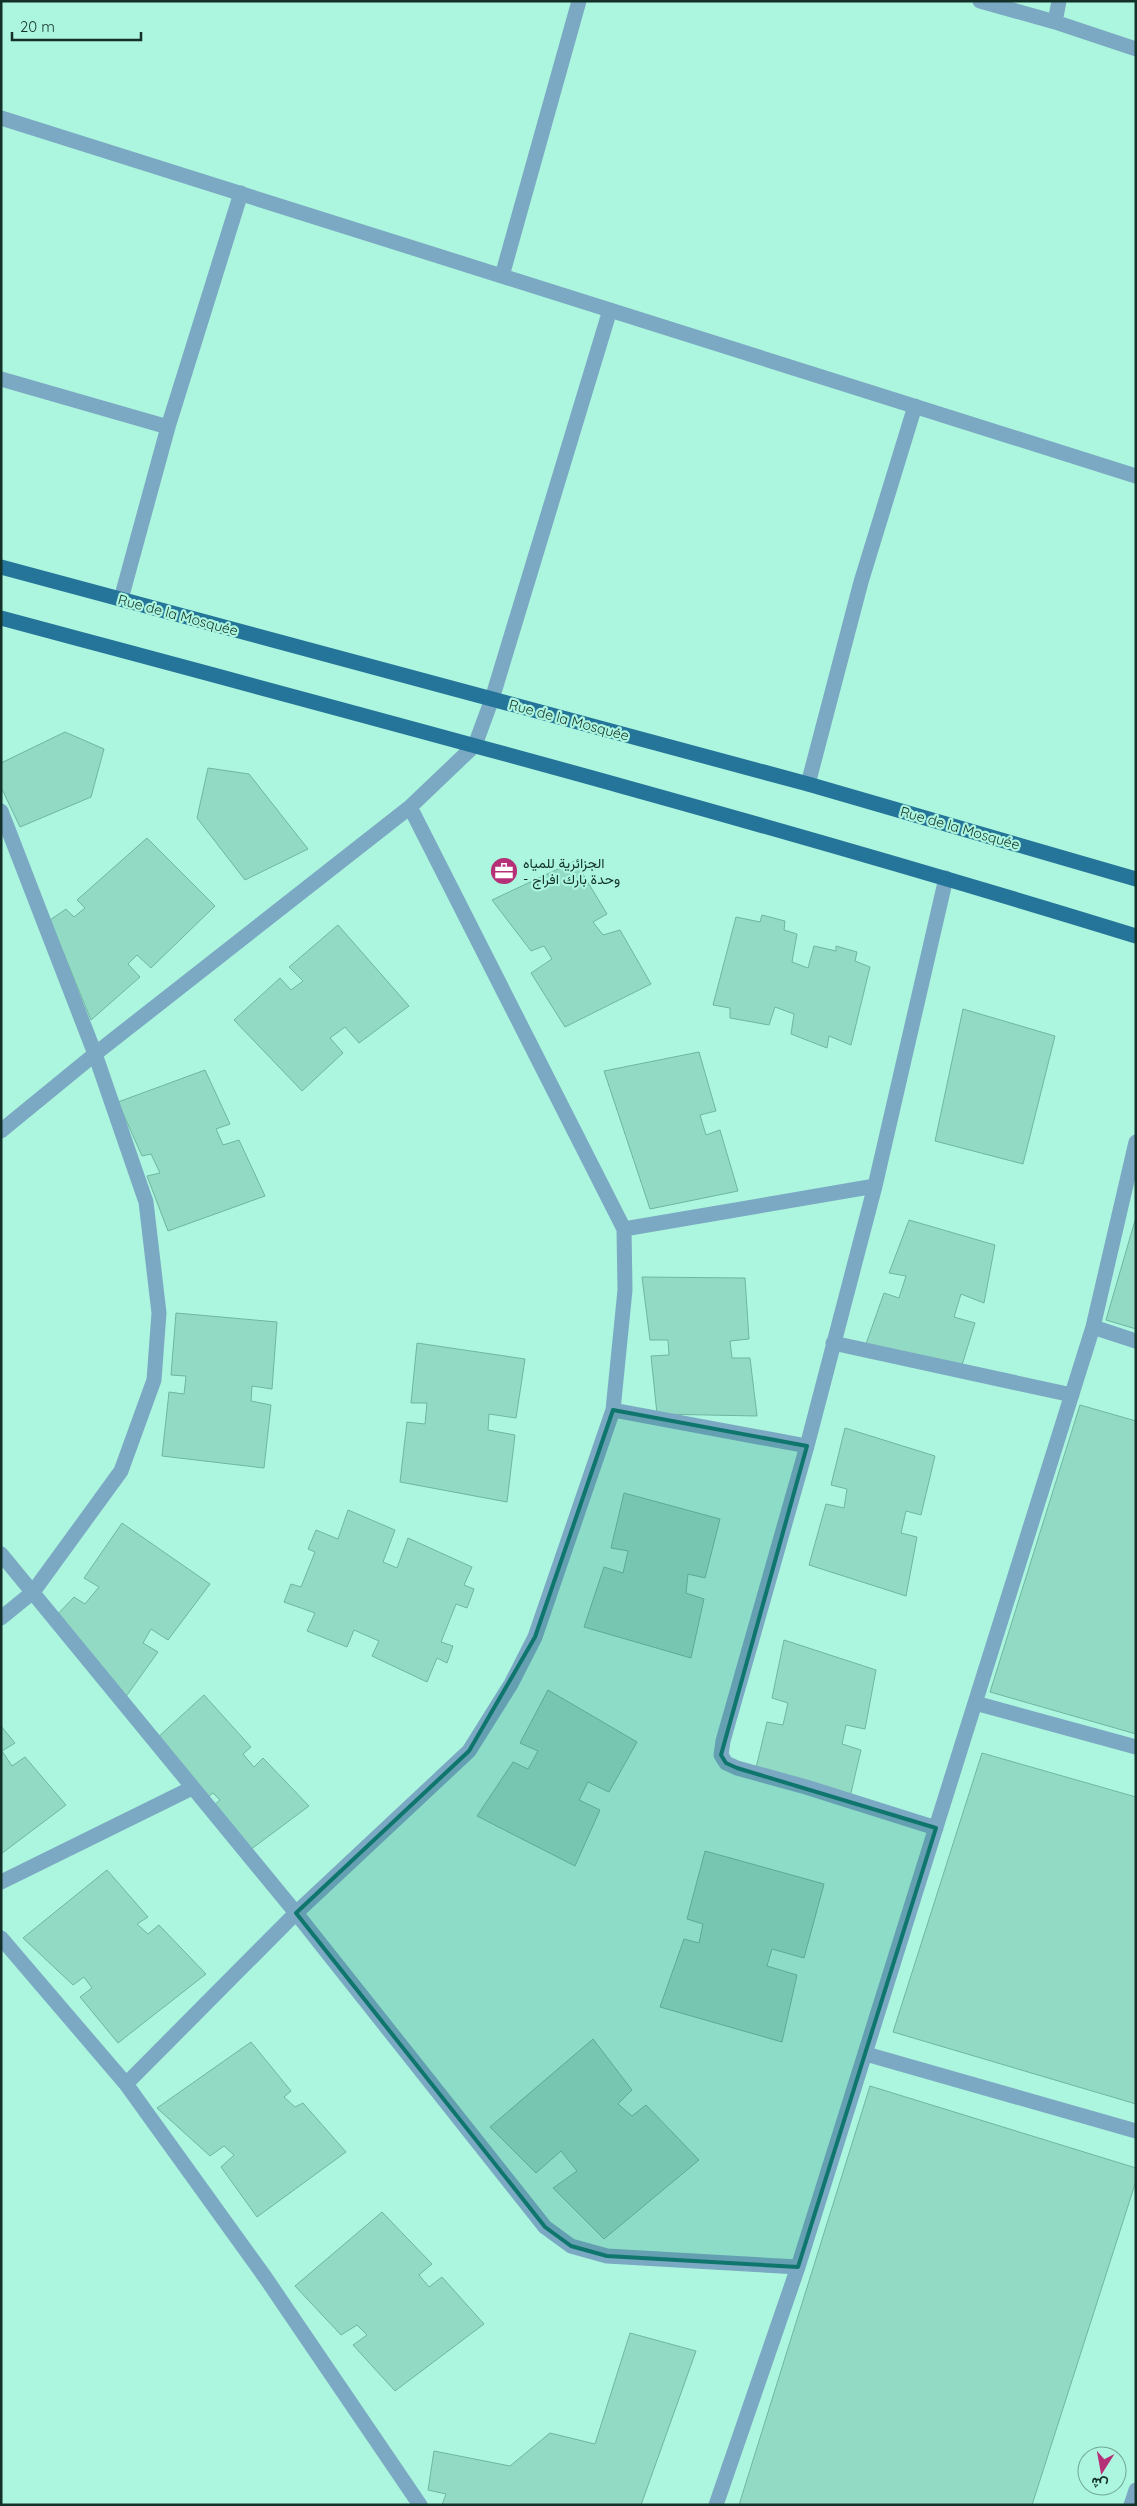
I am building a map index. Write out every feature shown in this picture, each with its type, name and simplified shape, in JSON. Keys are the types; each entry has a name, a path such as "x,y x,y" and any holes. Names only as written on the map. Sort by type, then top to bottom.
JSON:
{"main road":[{"name":"Rue de la Mosquée","path":"1,567 808,784 1136,879"},
{"path":"1,618 475,745 946,878 1136,936"}],"street":[{"path":"502,276 580,1"},
{"path":"980,1 1055,22 1136,49"},
{"path":"1055,22 1059,1"},
{"path":"1,118 1136,476"},
{"path":"121,599 168,427 241,193"},
{"path":"1,1131 95,1054 410,807 475,745 492,699 610,310"},
{"path":"1,379 168,427"},
{"path":"808,784 861,582 915,406"},
{"path":"126,2084 296,1913 469,1751 511,1684 534,1637 613,1410 625,1290 624,1229 410,807"},
{"path":"1,811 95,1054 146,1202 159,1313 154,1380 121,1471 33,1592 1,1618"},
{"path":"936,1828 806,1787 737,1768 726,1763 721,1755 723,1741 808,1446 875,1186 946,878"},
{"path":"716,2505 798,2267 1093,1327 1136,1142"},
{"path":"624,1229 875,1186"},
{"path":"1093,1327 1136,1341"},
{"path":"833,1343 1072,1395"},
{"path":"613,1410 808,1446"},
{"path":"1,1554 296,1913 545,2227 571,2246 607,2256 798,2267"},
{"path":"976,1703 1136,1747"},
{"path":"1,1882 192,1788"},
{"path":"1,1938 126,2084 282,2301 420,2505"},
{"path":"866,2054 1136,2131"},
{"path":"1131,2505 1136,2490"}],"highlighted area":[{"path":"613,1410 807,1446 721,1755 726,1763 737,1768 936,1828 798,2267 607,2256 571,2246 545,2227 296,1913 469,1751 535,1637"}],"building":[{"path":"65,732 104,749 91,797 20,827 1,787 1,763"},
{"path":"208,768 249,774 308,849 245,880 197,818"},
{"path":"147,838 215,906 151,968 137,955 128,964 140,977 91,1020 50,920 66,909 74,917 85,908 77,900"},
{"path":"575,861 607,914 593,922 603,935 620,930 651,984 565,1027 531,973 552,959 544,946 531,951 492,900"},
{"path":"762,915 785,921 784,930 797,934 792,962 808,968 814,946 836,951 836,946 857,952 855,961 870,967 851,1045 829,1036 827,1048 791,1034 794,1014 775,1007 769,1025 730,1018 730,1008 713,1005 736,917 760,922"},
{"path":"338,925 409,1006 359,1043 345,1027 330,1038 343,1053 302,1091 234,1020 280,978 291,990 303,981 289,967"},
{"path":"963,1009 1055,1036 1023,1164 935,1141"},
{"path":"699,1052 716,1111 700,1115 706,1135 720,1130 738,1191 650,1209 604,1071"},
{"path":"205,1070 230,1124 216,1129 223,1145 239,1140 265,1196 168,1231 147,1176 160,1173 151,1154 142,1156 118,1102"},
{"path":"1136,1217 1136,1329 1106,1320"},
{"path":"909,1220 995,1245 984,1303 961,1294 954,1317 975,1323 962,1365 866,1344 884,1293 899,1298 906,1276 889,1273"},
{"path":"642,1277 745,1278 749,1339 730,1341 732,1358 750,1358 757,1416 657,1414 651,1356 669,1355 668,1340 650,1340"},
{"path":"176,1313 277,1322 272,1389 252,1386 251,1401 271,1405 264,1468 162,1456 169,1392 184,1394 186,1376 171,1375"},
{"path":"417,1343 525,1359 516,1418 489,1414 488,1430 515,1435 507,1502 400,1482 407,1422 425,1424 427,1403 411,1403"},
{"path":"1080,1405 1136,1421 1136,1734 990,1692"},
{"path":"845,1428 935,1456 921,1515 906,1511 901,1533 917,1537 906,1596 809,1565 826,1504 844,1508 847,1489 831,1485"},
{"path":"624,1493 720,1519 705,1578 688,1574 686,1593 704,1599 691,1658 584,1627 604,1567 623,1573 628,1551 611,1548"},
{"path":"348,1510 395,1530 383,1562 397,1568 408,1538 472,1567 464,1585 474,1589 467,1608 456,1604 441,1642 453,1646 447,1663 437,1658 427,1682 372,1656 379,1641 354,1630 347,1647 307,1631 315,1613 284,1602 291,1584 301,1587 315,1552 308,1549 316,1530 338,1539"},
{"path":"122,1523 210,1584 168,1640 151,1629 143,1643 158,1652 125,1698 56,1616 74,1597 85,1604 99,1587 84,1578"},
{"path":"784,1640 876,1670 865,1729 846,1725 842,1744 861,1750 850,1797 756,1768 767,1722 783,1725 788,1703 772,1698"},
{"path":"548,1690 637,1742 609,1792 588,1782 579,1800 600,1810 575,1866 477,1816 513,1762 528,1769 538,1751 520,1743"},
{"path":"204,1695 251,1747 243,1754 254,1767 263,1758 309,1806 246,1853 212,1807 220,1800 213,1793 206,1798 156,1739"},
{"path":"1,1726 15,1743 2,1751 12,1766 25,1757 66,1805 1,1854"},
{"path":"982,1753 1136,1797 1136,2104 893,2032"},
{"path":"705,1851 824,1884 804,1958 772,1949 767,1966 797,1975 782,2042 660,2007 684,1939 699,1943 703,1924 687,1919"},
{"path":"107,1870 148,1917 137,1924 148,1934 159,1925 206,1974 118,2043 80,1997 92,1988 84,1977 73,1985 23,1938"},
{"path":"593,2039 632,2090 618,2104 632,2116 646,2105 699,2160 604,2239 553,2188 577,2171 561,2151 536,2173 490,2127"},
{"path":"251,2042 291,2091 284,2097 295,2107 303,2103 346,2152 257,2217 221,2167 234,2155 224,2146 210,2156 157,2108"},
{"path":"870,2086 1136,2168 1136,2181 1032,2505 739,2505"},
{"path":"382,2212 432,2264 419,2275 429,2287 442,2277 484,2324 395,2391 353,2345 367,2335 357,2325 341,2335 295,2286"},
{"path":"630,2333 696,2351 641,2505 442,2505 446,2494 428,2490 434,2451 510,2466 550,2433 595,2444"}],"place":[{"name":"الجزائرية للمياه - وحدة بارك افراج","path":"504,871"}]}
